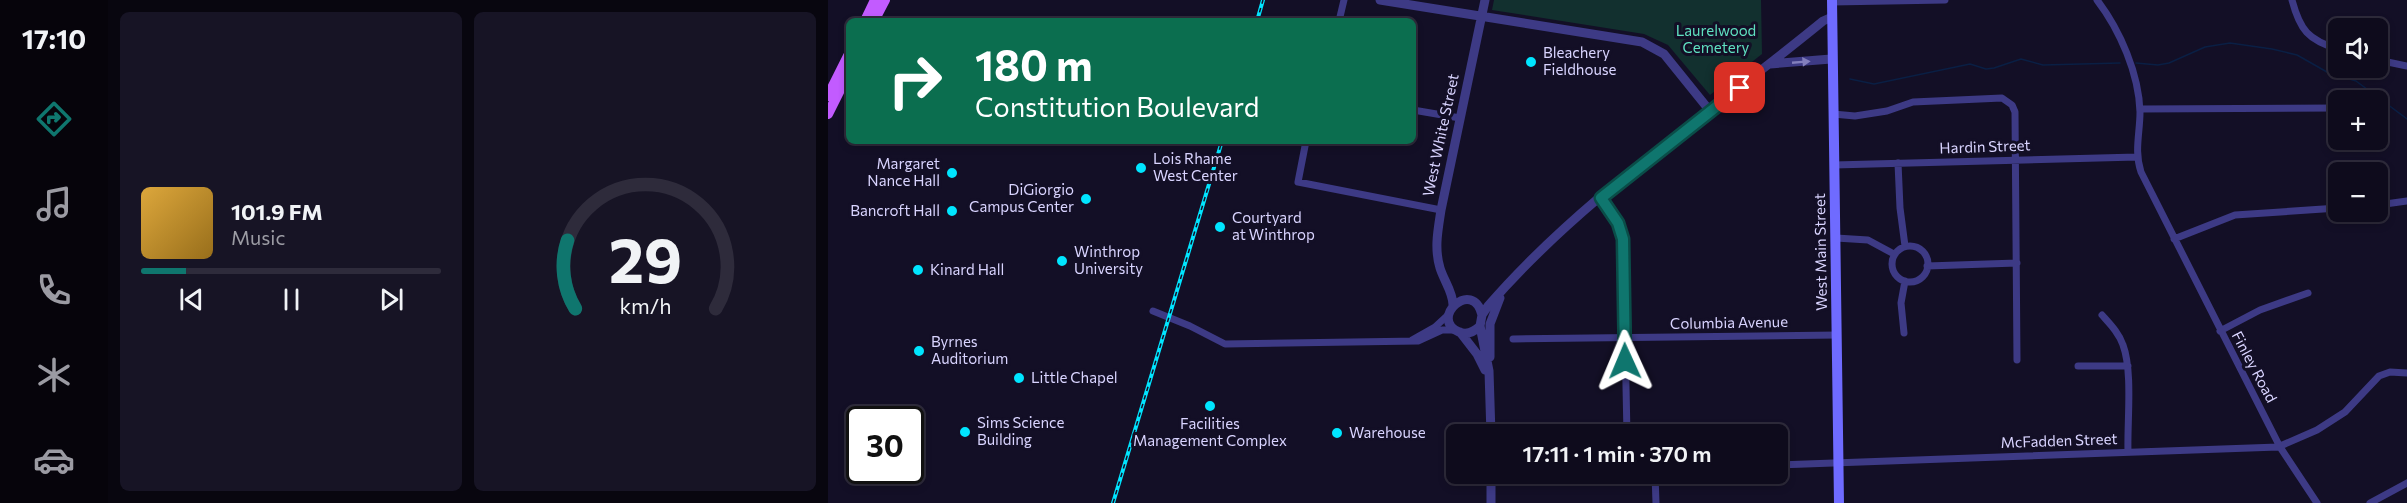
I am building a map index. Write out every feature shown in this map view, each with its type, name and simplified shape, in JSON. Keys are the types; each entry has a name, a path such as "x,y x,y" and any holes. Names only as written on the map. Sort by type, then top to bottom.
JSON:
{"main road":[{"path":"866,18 875,0"},
{"path":"876,18 885,0"},
{"name":"West Main Street","path":"1832,1 1839,503"},
{"path":"828,96 846,60"},
{"path":"828,114 846,78"}],"street":[{"path":"1340,18 1344,0"},
{"path":"1380,0 1631,40 1652,46 1670,60 1710,111"},
{"name":"West White Street","path":"1453,305 1452,295 1443,276 1436,251 1441,210 1485,0"},
{"path":"1832,1 1945,0"},
{"path":"2097,0 2120,35 2131,68 2140,109 2137,157"},
{"path":"2292,0 2296,17 2306,34 2328,45"},
{"path":"1491,424 1489,371 1480,326 1482,315 1563,229 1823,21 1832,17"},
{"path":"1770,64 1832,59"},
{"path":"2388,62 2407,66"},
{"path":"1833,114 1855,116 1887,111 1913,102 2002,98 2012,105 2015,112 2017,360"},
{"path":"2140,109 2328,108"},
{"path":"1416,111 1460,118"},
{"path":"1305,144 1298,182 1441,210"},
{"name":"Hardin Street","path":"1834,165 2137,157"},
{"name":"Finley Road","path":"2137,157 2141,172 2174,239 2280,447 2317,503"},
{"path":"1898,163 1905,246"},
{"path":"1601,198 1618,223 1623,239 1627,424"},
{"path":"2388,204 2407,201"},
{"path":"2174,239 2235,215 2328,209"},
{"path":"1836,238 1868,240 1894,254"},
{"path":"1905,246 1919,248 1927,260 1927,266 1920,278 1914,281 1905,281 1895,274 1892,268 1894,254 1905,246"},
{"path":"1927,266 2017,262"},
{"name":"West White Street","path":"1443,276 1456,293 1469,301"},
{"path":"1904,333 1901,303 1905,281"},
{"path":"1490,382 1477,354 1449,321 1449,315 1453,305 1485,300 1506,287"},
{"path":"1489,371 1490,324 1506,287"},
{"path":"2220,331 2283,300 2308,293"},
{"path":"1469,301 1478,305 1482,315"},
{"path":"1153,311 1225,344 1418,341 1442,330 1471,332 1480,326"},
{"path":"1412,340 1435,327 1449,315"},
{"path":"2102,315 2123,343 2128,366 2128,452"},
{"name":"Columbia Avenue","path":"1513,339 1837,335"},
{"path":"2078,366 2128,366"},
{"path":"2280,447 2317,430 2345,412 2379,376 2390,372 2407,373"},
{"name":"McFadden Street","path":"1788,465 1839,465 2280,447"},
{"path":"2370,503 2407,483"},
{"path":"1491,484 1491,503"},
{"path":"1655,484 1656,503"}],"green space":[{"name":"Laurelwood Cemetery","path":"1494,0 1761,0 1762,54 1710,95 1668,45 1644,34 1492,10"}],"waterway":[{"path":"2136,63 2158,65 2169,63 2205,47 2230,43 2272,49 2297,55 2327,72 2356,81 2407,119"},
{"path":"1850,79 1874,84 1970,64 1986,69 1994,68 2021,59 2043,65 2120,63"}],"railway":[{"path":"1258,18 1263,0"},
{"path":"1113,503 1221,144"}],"place":[{"name":"Bleachery Fieldhouse","path":"1531,62"},
{"name":"Lois Rhame West Center","path":"1141,168"},
{"name":"Margaret Nance Hall","path":"952,173"},
{"name":"DiGiorgio Campus Center","path":"1086,199"},
{"name":"Bancroft Hall","path":"952,211"},
{"name":"Courtyard at Winthrop","path":"1220,227"},
{"name":"Winthrop University","path":"1062,261"},
{"name":"Kinard Hall","path":"918,270"},
{"name":"Byrnes Auditorium","path":"919,351"},
{"name":"Little Chapel","path":"1019,378"},
{"name":"Facilities Management Complex","path":"1210,406"},
{"name":"Sims Science Building","path":"965,432"},
{"name":"Warehouse","path":"1337,433"}],"route":[{"path":"1625,361 1623,239 1618,223 1601,198 1740,88"}]}
